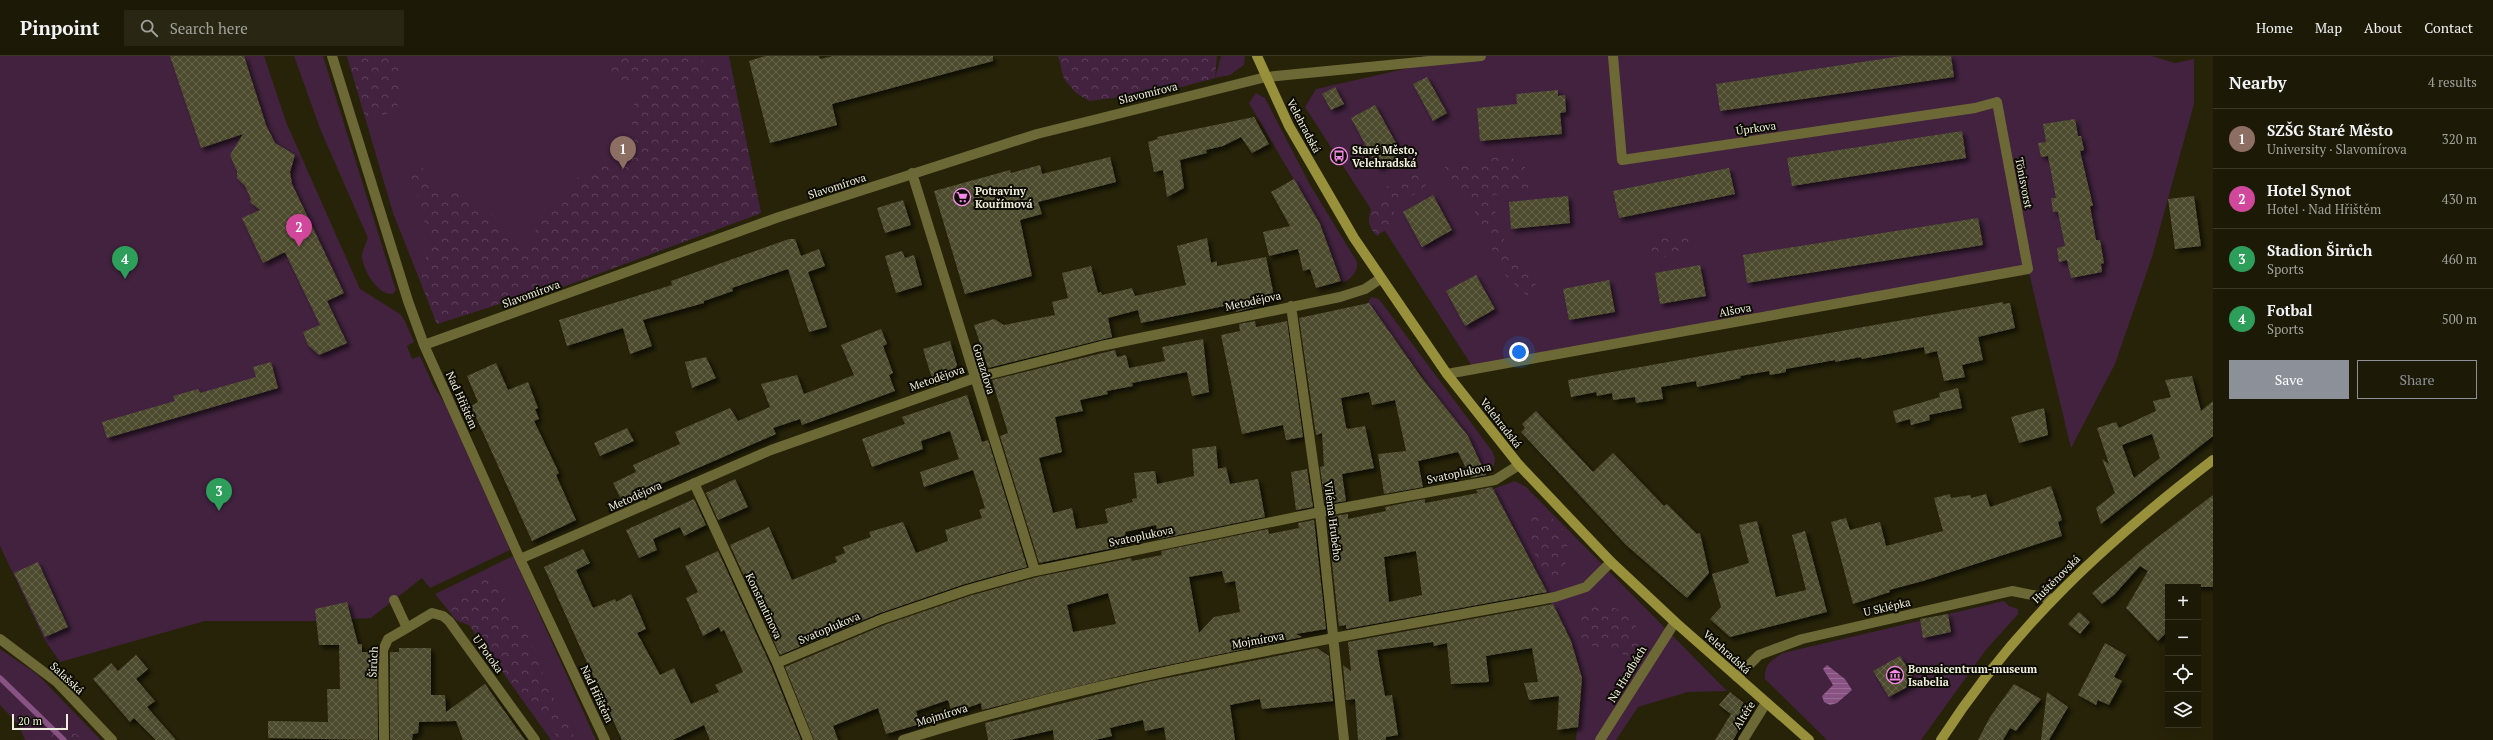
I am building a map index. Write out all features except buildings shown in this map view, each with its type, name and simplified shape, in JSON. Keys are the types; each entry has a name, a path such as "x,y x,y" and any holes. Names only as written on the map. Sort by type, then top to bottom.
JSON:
{"street":[{"name":"Nad Hřištěm","path":"332,56 408,301 424,345 520,559 605,740"},
{"name":"Velehradská","path":"1257,56 1289,126 1354,238 1380,279 1447,374 1518,464 1611,562 1736,677 1809,740"},
{"path":"1266,77 1481,56"},
{"name":"Úprkova","path":"1613,56 1622,160 1975,108 1997,102"},
{"name":"Slavomírova","path":"424,345 771,220 1037,134 1266,77"},
{"name":"Tönisvorst","path":"1997,102 2028,269"},
{"name":"Gorazdova","path":"912,174 1035,571"},
{"name":"Alšova","path":"1447,374 2028,269"},
{"name":"Metodějova","path":"520,559 771,450 974,378 1101,346 1340,297 1365,289 1380,279"},
{"name":"Viléma Hrubého","path":"1291,306 1320,512 1335,638 1344,740"},
{"name":"Huštěnovská","path":"1941,740 1991,668 2053,599 2126,529 2213,460"},
{"name":"Svatoplukova","path":"777,663 882,619 967,590 1035,571 1320,512 1494,480 1518,464"},
{"name":"Konstantinova","path":"694,483 777,663 808,740"},
{"name":"Mojmírova","path":"903,740 1063,694 1230,657 1578,591 1594,580 1611,562"},
{"name":"U Sklépka","path":"1736,677 1759,655 1802,639 2012,591 2053,599"},
{"path":"394,600 407,628"},
{"name":"U Potoka","path":"407,628 432,613 443,616 449,621 535,740"},
{"name":"Na Hradbách","path":"1600,740 1675,622"},
{"name":"Širůch","path":"384,740 383,650 388,639 407,628"},
{"name":"Salašská","path":"0,639 57,682 112,740"},
{"name":"Altéře","path":"1743,740 1758,712 1766,703"}],"green space":[{"path":"0,56 264,56 286,122 360,289 400,314 404,319 414,342 407,346 412,359 420,356 434,387 445,404 510,550 430,588 422,578 371,618 317,621 205,621 60,662 44,639 0,546"},
{"path":"294,56 323,56 396,290 393,294 387,294 377,287 369,276 363,263 362,256 368,238 321,131"},
{"path":"347,56 729,56 761,213 552,291 530,294 437,324 393,213"},
{"path":"347,56 396,56 403,85 396,111 366,120"},
{"path":"610,56 694,56 733,77 761,213 552,291 530,294 437,324 421,283 424,263 433,238 422,217 416,187 409,174 416,166 430,171 434,188 466,193 489,211 525,248 532,245 536,235 535,225 548,209 562,205 581,172 608,166 636,152 632,122 632,108 644,85 620,84 609,69"},
{"path":"1058,56 1217,56 1215,78 1163,92 1089,101 1076,93 1064,79"},
{"path":"1221,56 1245,56 1244,65 1230,75 1215,78"},
{"path":"1423,56 2152,56 2175,63 2194,59 2194,104 2152,257 2115,364 2071,448 2028,269 1474,369 1305,107 1316,89 1422,65"},
{"path":"1256,93 1265,98 1309,183 1357,262 1353,275 1342,283 1320,224 1249,103"},
{"path":"1499,157 1515,159 1524,165 1530,180 1528,191 1492,195 1499,229 1507,246 1529,268 1538,290 1533,296 1526,295 1504,273 1477,214 1464,197 1447,180 1445,165 1451,161 1472,166 1484,159"},
{"path":"1412,172 1421,172 1426,181 1425,189 1412,195 1397,207 1392,218 1391,226 1377,236 1369,222 1371,209 1389,184 1407,179"},
{"path":"1680,235 1692,240 1691,247 1685,251 1668,257 1656,257 1643,254 1642,247 1656,239"},
{"path":"1371,297 1379,299 1492,451 1495,458 1494,466 1481,468 1466,436 1368,303"},
{"path":"1515,481 1526,487 1727,691 1688,692 1638,707 1616,740 1576,740 1580,678 1570,641 1493,489"},
{"path":"1537,512 1548,516 1557,522 1569,540 1563,575 1555,578 1549,574 1538,560 1531,543 1528,525 1529,517"},
{"path":"513,556 596,740 551,740 469,625 456,620 435,594"},
{"path":"484,578 495,580 509,608 529,638 548,687 576,740 560,740 542,718 525,703 469,625 456,620 446,607 458,603 468,588"},
{"path":"2004,601 2009,606 2018,609 2018,614 1985,651 1921,740 1827,740 1765,679 1767,666 1769,663 1783,653"},
{"path":"1605,602 1629,618 1639,632 1640,640 1637,648 1630,656 1586,644 1581,636 1578,629 1580,618 1589,609"},
{"path":"0,649 37,674 101,740 25,740 18,724 0,705"},
{"path":"63,726 85,740 36,740 40,733"}],"shaded area":[{"path":"1827,665 1845,679 1852,690 1837,703 1830,705 1824,702 1822,696 1833,685 1823,669"}],"waterway":[{"path":"0,678 64,740"}],"place":[{"name":"Staré Město, Velehradská","path":"1339,156"},
{"name":"SZŠG Staré Město","path":"623,169"},
{"name":"Potraviny Kouřímová","path":"962,197"},
{"name":"Hotel Synot","path":"299,247"},
{"name":"Fotbal","path":"125,279"},
{"name":"Stadion Širůch","path":"219,511"},
{"name":"Bonsaicentrum-museum Isabelia","path":"1895,675"}]}
